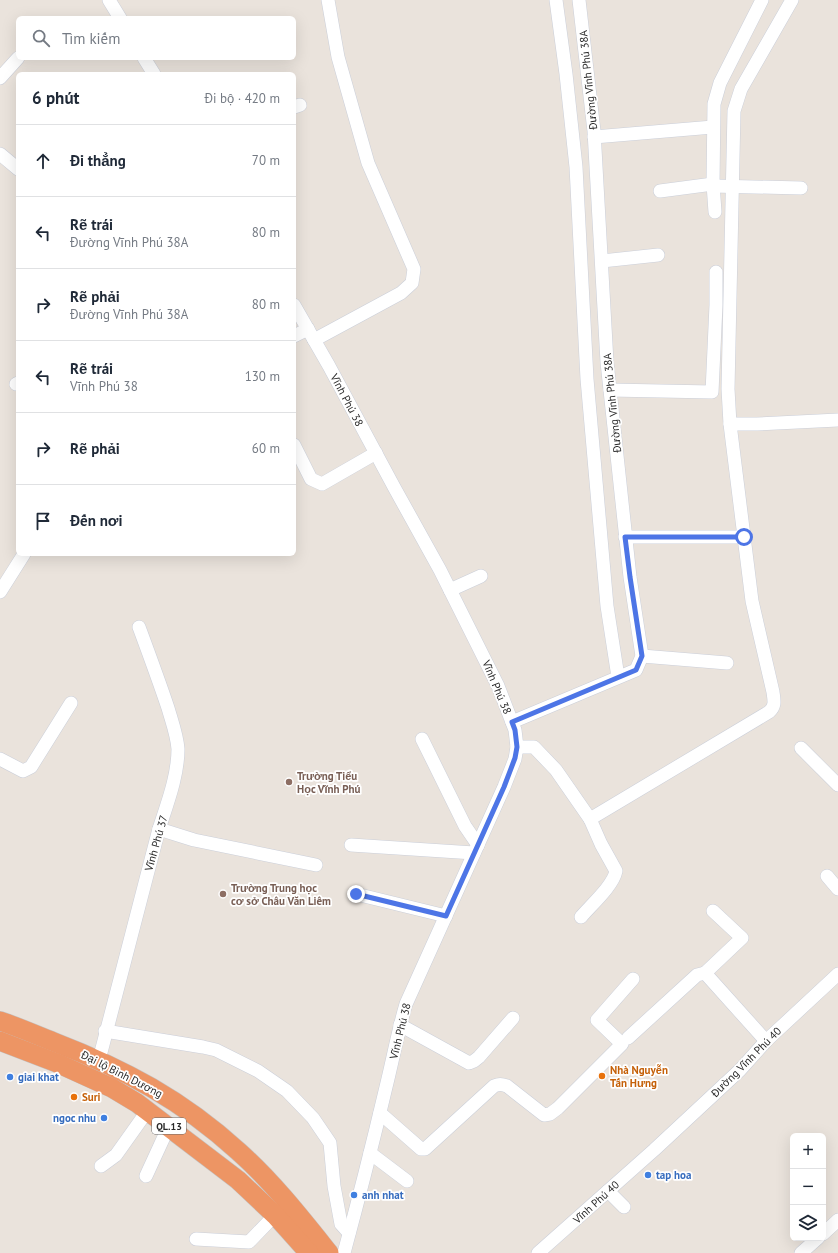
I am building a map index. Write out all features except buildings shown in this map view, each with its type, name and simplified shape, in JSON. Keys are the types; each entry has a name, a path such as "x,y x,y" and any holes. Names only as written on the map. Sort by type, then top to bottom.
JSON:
{"highway":[{"name":"Đại lộ Bình Dương","path":"0,1021 99,1060 164,1094 198,1118 239,1152 272,1185 329,1253"},
{"name":"Đại lộ Bình Dương","path":"0,1041 57,1063 94,1080 143,1107 238,1180 275,1214 309,1253"},
{"path":"94,1080 99,1060"},
{"path":"143,1107 145,1083"}],"street":[{"path":"109,0 119,16"},
{"path":"314,340 402,293 412,283 414,269 368,163 338,57 328,0"},
{"path":"556,0 576,167 589,402 607,606 618,677"},
{"name":"Đường Vĩnh Phú 38A","path":"579,0 594,137 607,362 625,537 642,656"},
{"path":"590,819 769,712 773,708 773,692 752,601 730,424 722,185 714,126 714,104 720,83 762,0"},
{"path":"715,212 722,185 734,110 741,89 792,0"},
{"path":"0,78 16,60"},
{"path":"145,60 153,72"},
{"path":"594,137 714,126"},
{"path":"0,154 16,167"},
{"path":"660,191 722,185 801,188"},
{"path":"602,261 658,255"},
{"path":"610,390 712,392 716,272"},
{"name":"Vĩnh Phú 38","path":"296,308 450,590 498,686 515,730 517,747 515,758 504,787 406,1004 344,1253"},
{"path":"296,335 308,328"},
{"path":"730,424 838,420"},
{"path":"296,449 311,479 322,484 376,453"},
{"path":"625,537 744,537"},
{"path":"0,592 23,556"},
{"path":"450,590 481,576"},
{"name":"Vĩnh Phú 37","path":"99,1060 105,1031 159,829 169,798 175,774 178,750 176,734 139,627"},
{"path":"512,722 636,670 642,656 727,663"},
{"path":"0,759 23,771 31,767 71,703"},
{"path":"351,845 476,849 422,739"},
{"path":"517,747 534,748 556,770 590,819 601,844 616,870 610,884 581,917"},
{"path":"800,748 838,785"},
{"path":"159,829 194,840 316,865"},
{"path":"827,876 838,889"},
{"path":"356,894 446,916"},
{"path":"628,1038 697,975 705,973 742,938 713,911"},
{"path":"705,973 766,1041"},
{"name":"Đường Vĩnh Phú 40","path":"654,1150 740,1070 766,1041 838,974"},
{"path":"380,1113 421,1149 425,1149 498,1084 507,1086 544,1115 550,1114 558,1108 622,1044 597,1020 633,979"},
{"path":"400,1025 469,1063 474,1062 479,1057 513,1018"},
{"path":"105,1031 216,1050 258,1071 287,1091 313,1118 330,1143 334,1186 341,1224 349,1233"},
{"path":"101,1166 116,1155 143,1107"},
{"path":"146,1176 169,1126"},
{"name":"Vĩnh Phú 40","path":"540,1252 654,1150"},
{"path":"370,1153 407,1181"},
{"path":"608,1191 624,1207"},
{"path":"196,1239 249,1242 275,1214"},
{"path":"826,1231 838,1220"},
{"path":"801,1253 815,1241"}],"place":[{"name":"Trường Tiểu Học Vĩnh Phú","path":"289,782"},
{"name":"Trường Trung học cơ sở Châu Văn Liêm","path":"223,894"},
{"name":"Nhà Nguyễn Tấn Hưng","path":"602,1076"},
{"name":"giai khat","path":"10,1077"},
{"name":"Suri","path":"74,1097"},
{"name":"ngoc nhu","path":"104,1118"},
{"name":"tap hoa","path":"648,1175"},
{"name":"anh nhat","path":"354,1195"}],"route":[{"path":"356,894 446,916 504,787 515,758 517,747 515,730 512,722 636,670 642,656 625,537 744,537"}]}
